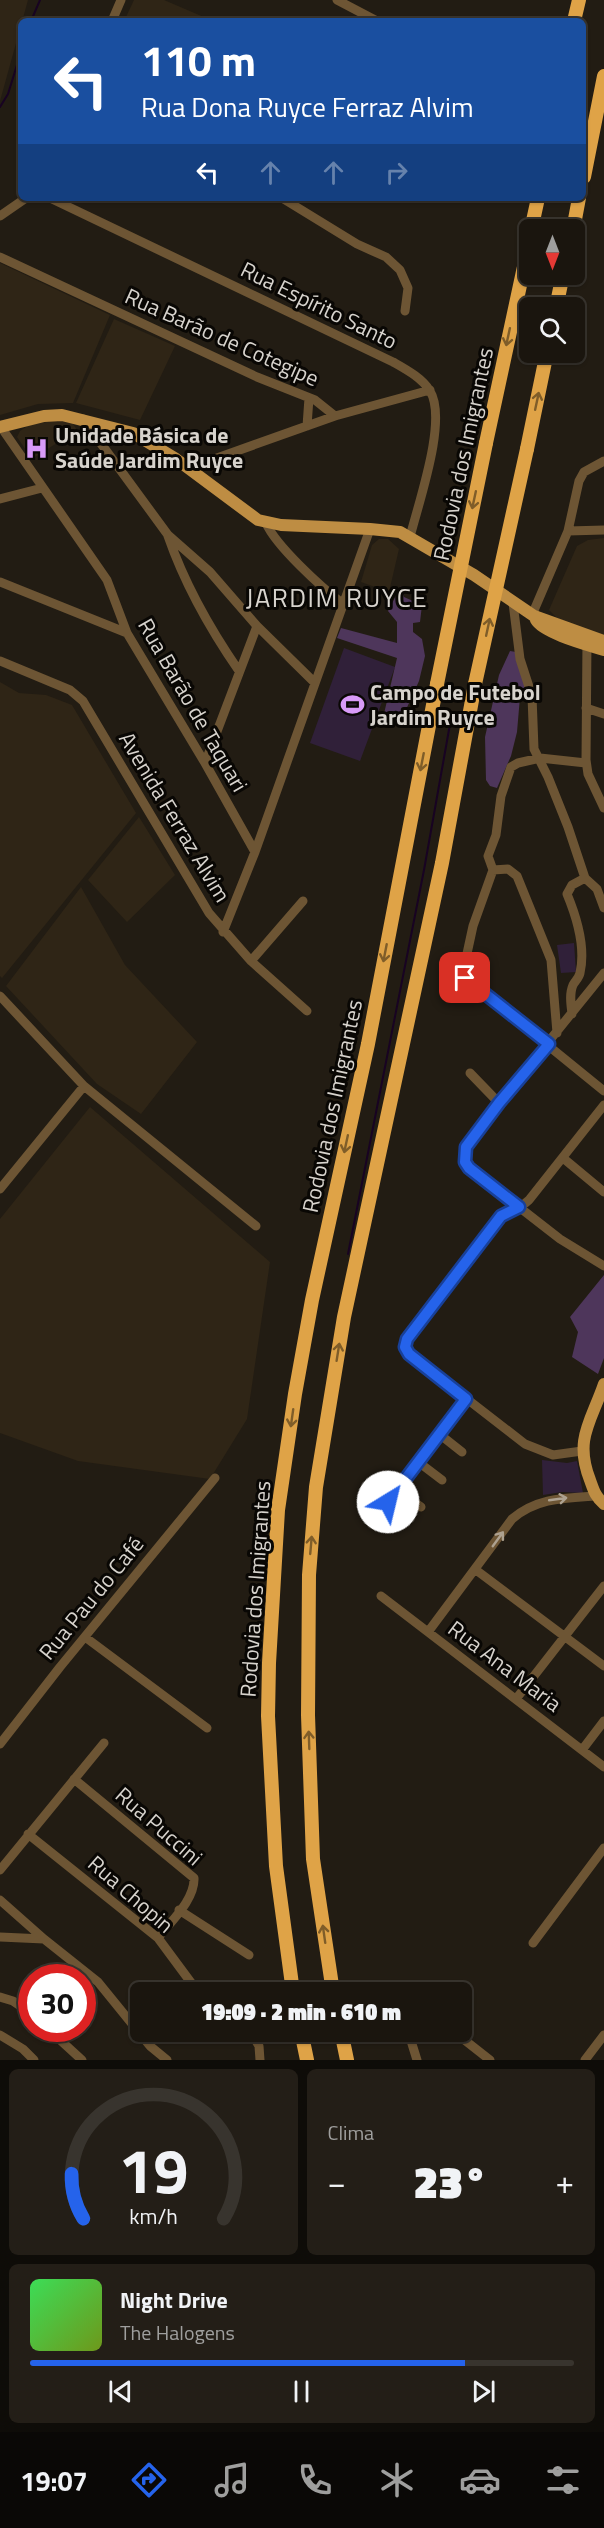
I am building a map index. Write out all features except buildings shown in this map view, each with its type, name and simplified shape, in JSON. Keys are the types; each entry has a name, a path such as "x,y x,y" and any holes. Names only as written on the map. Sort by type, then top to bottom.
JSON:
{"highway":[{"path":"575,18 579,0"},
{"path":"586,167 604,76"},
{"path":"533,219 537,201"},
{"path":"575,219 578,201"},
{"name":"Rodovia dos Imigrantes","path":"292,1982 276,1866 268,1716 278,1510 312,1300 368,1044 436,684 520,285"},
{"path":"331,1982 313,1859 309,1739 309,1575 316,1487 344,1317 442,863 475,684 545,363"},
{"path":"303,2042 307,2060"},
{"path":"343,2042 347,2060"}],"main road":[{"path":"0,427 44,416 62,415 83,418 142,437 252,516 266,523 400,532 474,575 533,615 587,639 604,650"},
{"path":"587,639 604,641"},
{"path":"599,1500 582,1450 604,1384"}],"street":[{"path":"112,18 121,0"},
{"path":"337,0 371,18"},
{"path":"0,216 22,201"},
{"name":"Rua Espírito Santo","path":"56,201 393,363 419,378 430,390"},
{"path":"287,201 357,244 386,257 400,270 408,288 405,310"},
{"name":"Rua Barão de Cotegipe","path":"0,257 257,377 309,398 326,407 335,416 430,390"},
{"path":"410,537 437,428 437,412 430,390"},
{"path":"306,426 309,398"},
{"path":"203,463 335,416"},
{"path":"83,418 168,535 210,572 257,626 314,682"},
{"name":"Rua Barão de Taquari","path":"0,427 107,580 127,633 255,852"},
{"path":"533,615 568,531 579,481 584,472 604,460"},
{"path":"0,499 42,488"},
{"path":"266,523 269,531 328,592 342,603"},
{"path":"223,932 255,852 370,529"},
{"path":"568,531 604,530"},
{"path":"168,535 183,573 210,628 239,671"},
{"path":"0,582 127,633"},
{"path":"513,603 520,659 532,696 534,749 540,758 568,826 585,878 597,889 604,908"},
{"path":"205,763 257,626"},
{"path":"587,639 586,763 588,774 604,808"},
{"name":"Avenida Ferraz Alvim","path":"0,661 70,690 83,701 195,892 223,932 251,961 307,1011"},
{"path":"586,708 604,714"},
{"path":"586,763 540,758 514,764 506,775 496,835 488,856 493,870 473,926 463,972 465,978 604,1091"},
{"path":"493,870 508,869 517,876 548,951 552,969 557,1033"},
{"path":"572,1014 573,985 580,975 580,939 578,920 567,894 572,885 585,878"},
{"path":"251,961 303,901"},
{"path":"604,974 499,1103 471,1140 465,1154 469,1168 573,1249 604,1266"},
{"path":"1,999 84,1086 256,1226"},
{"path":"470,1073 499,1103"},
{"path":"0,1190 84,1086"},
{"path":"582,1450 552,1455 525,1444 409,1354 405,1343 501,1216 529,1200 604,1105"},
{"path":"563,1158 604,1192"},
{"path":"388,1502 466,1399"},
{"path":"438,1433 462,1452"},
{"path":"417,1461 442,1480"},
{"name":"Rua Pau do Café","path":"0,1744 215,1478"},
{"path":"396,1490 421,1507"},
{"path":"428,1632 522,1510 550,1500 599,1500"},
{"path":"476,1570 604,1666"},
{"path":"516,1699 604,1586"},
{"name":"Rua Ana Maria","path":"381,1596 604,1767"},
{"path":"85,1637 207,1728"},
{"path":"582,1750 604,1721"},
{"path":"0,1870 104,1743"},
{"name":"Rua Puccini","path":"74,1779 192,1874 194,1886 158,1938"},
{"name":"Rua Chopin","path":"28,1834 158,1938 191,1982"},
{"path":"533,1943 604,1848"},
{"path":"0,1900 98,1982 150,2046 167,2060"},
{"path":"179,1910 249,1955"},
{"path":"0,1937 44,1939"},
{"path":"0,1997 18,2004"},
{"path":"0,2035 34,2060"},
{"path":"590,2058 604,2036"},
{"path":"62,2042 82,2060"},
{"path":"257,2042 260,2060"},
{"path":"411,2042 417,2060"},
{"path":"467,2042 490,2060"}],"shaded area":[{"path":"0,0 28,0 23,18 18,18 18,36 0,101"},
{"path":"134,0 164,0 206,18 128,18 126,17"},
{"path":"0,263 110,315 73,403 38,404 0,415"},
{"path":"114,319 175,346 140,420 76,403"},
{"name":"Unidade Básica de Saúde Jardim Ruyce","path":"69,418 77,430 32,459 17,437 20,431 29,425"},
{"path":"604,538 604,636 558,619 549,610 577,546 588,540"},
{"path":"379,539 388,539 399,549 389,592 361,582 372,545"},
{"path":"401,586 404,597 422,605 420,622 413,623 413,632 422,639 425,656 419,681 399,725 383,718 397,658 337,638 341,628 397,643 397,622 388,611"},
{"name":"Campo de Futebol Jardim Ruyce","path":"344,648 395,667 360,761 310,743"},
{"path":"510,651 516,652 526,684 520,697 517,732 511,756 497,788 490,786 486,780 485,737 499,675"},
{"path":"0,682 19,693 46,695 72,705 136,813 2,978 0,976"},
{"path":"139,817 175,875 127,922 88,880"},
{"path":"81,887 125,965 197,1042 141,1114 97,1084 6,986"},
{"path":"574,943 576,972 561,973 557,945"},
{"path":"90,1107 270,1262 247,1419 210,1479 78,1461 0,1433 0,1219"},
{"path":"604,1275 604,1358 598,1374 572,1357 578,1332 570,1317"},
{"path":"542,1460 567,1463 577,1461 583,1493 562,1492 543,1495"}],"waterway":[{"path":"32,18 40,0"},
{"path":"0,107 8,94 18,62"},
{"path":"348,1254 424,870 450,724"}],"place":[{"name":"Unidade Básica de Saúde Jardim Ruyce","path":"37,448"},
{"name":"Campo de Futebol Jardim Ruyce","path":"352,705"}],"district":[{"name":"JARDIM RUYCE","path":"337,598"}],"route":[{"path":"388,1502 466,1399 409,1354 405,1343 501,1216 519,1207 469,1168 465,1162 466,1147 499,1103 549,1044 465,978"}]}
